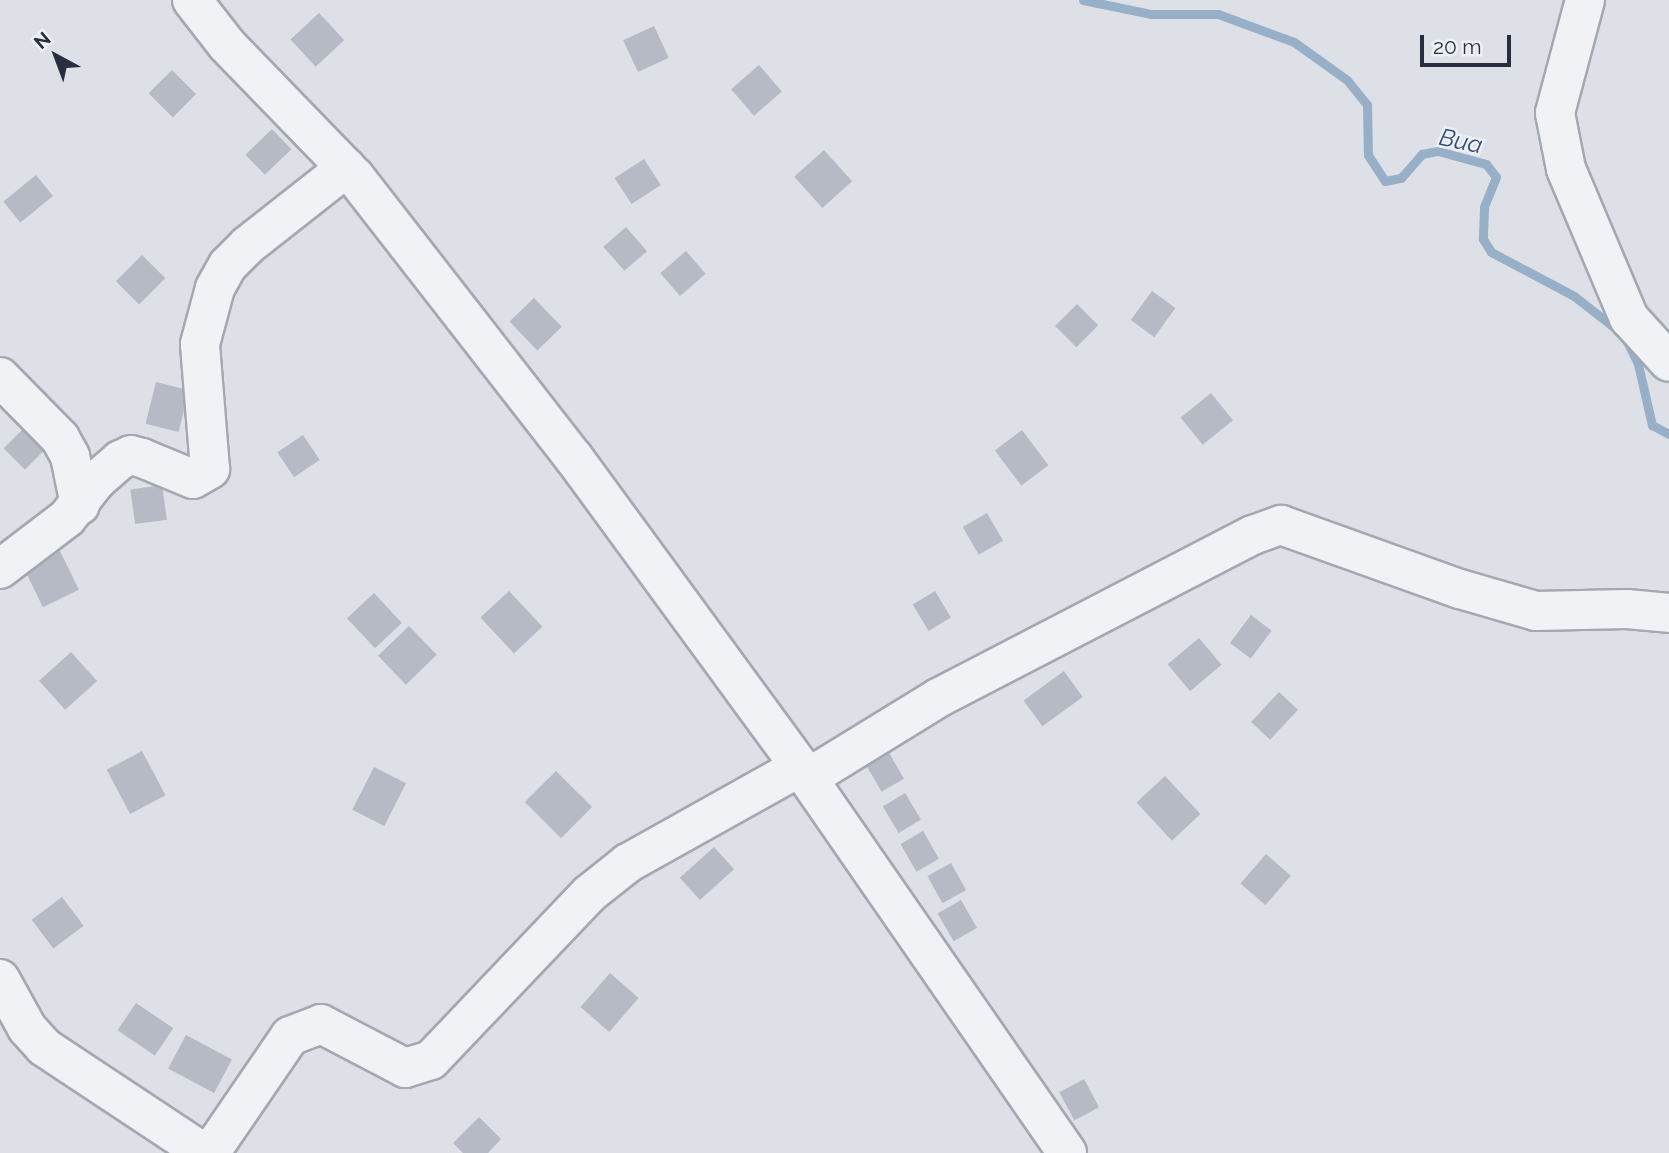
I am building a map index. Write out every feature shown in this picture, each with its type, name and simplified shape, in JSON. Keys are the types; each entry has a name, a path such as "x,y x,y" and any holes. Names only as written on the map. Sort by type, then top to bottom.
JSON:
{"street":[{"path":"192,0 227,45 346,168 574,458 804,772 1067,1153"},
{"path":"1585,0 1555,113 1566,169 1629,318 1669,362"},
{"path":"0,569 80,505 96,481 131,456 192,479 210,469 200,344 215,288 228,265 248,245 346,168"},
{"path":"0,377 60,438 70,456 80,505"},
{"path":"210,1153 290,1037 321,1024 405,1068 431,1060 589,894 628,863 1240,541 1282,525 1460,589 1536,611 1626,609 1669,613"},
{"path":"0,979 27,1028 44,1047 204,1153"}],"building":[{"path":"319,13 344,40 316,67 290,40"},
{"path":"654,26 669,58 638,72 623,40"},
{"path":"759,65 782,91 754,116 731,89"},
{"path":"172,70 196,94 173,117 149,93"},
{"path":"272,129 291,149 265,175 245,155"},
{"path":"824,150 852,181 822,208 794,177"},
{"path":"644,159 661,185 632,204 615,178"},
{"path":"36,175 53,196 20,222 3,201"},
{"path":"626,227 647,251 624,271 603,247"},
{"path":"686,251 706,274 680,296 660,273"},
{"path":"142,255 165,278 139,304 116,281"},
{"path":"1152,291 1175,308 1154,337 1131,320"},
{"path":"534,298 562,327 537,350 510,322"},
{"path":"1077,304 1098,325 1076,347 1055,326"},
{"path":"156,382 189,390 179,432 146,424"},
{"path":"1211,393 1233,420 1203,445 1181,418"},
{"path":"25,427 46,448 25,469 4,448"},
{"path":"1022,430 1048,465 1021,486 995,450"},
{"path":"303,435 320,460 294,477 277,452"},
{"path":"162,485 167,520 135,524 130,489"},
{"path":"987,513 1003,541 979,555 963,527"},
{"path":"60,551 79,590 43,607 24,569"},
{"path":"509,591 542,627 514,653 480,618"},
{"path":"935,591 951,618 929,631 913,604"},
{"path":"374,593 402,623 375,648 347,618"},
{"path":"1251,615 1272,631 1251,659 1230,643"},
{"path":"409,626 437,655 406,685 378,656"},
{"path":"1199,638 1221,665 1190,691 1168,664"},
{"path":"71,652 97,681 65,710 39,681"},
{"path":"1064,671 1083,697 1042,726 1024,700"},
{"path":"1279,692 1298,710 1270,740 1251,722"},
{"path":"142,751 165,795 130,814 107,770"},
{"path":"888,751 904,779 881,792 865,764"},
{"path":"374,767 406,783 384,826 352,810"},
{"path":"556,771 592,807 561,838 525,802"},
{"path":"1165,776 1200,814 1172,841 1136,803"},
{"path":"905,793 921,820 899,833 883,806"},
{"path":"923,831 939,859 916,872 900,844"},
{"path":"714,847 734,869 700,900 680,878"},
{"path":"1266,854 1291,876 1265,905 1240,883"},
{"path":"951,863 966,890 942,903 927,876"},
{"path":"62,897 84,926 53,949 32,920"},
{"path":"961,900 977,928 954,941 938,914"},
{"path":"610,973 639,998 609,1032 580,1007"},
{"path":"136,1003 173,1028 155,1056 118,1030"},
{"path":"186,1035 232,1059 214,1093 168,1069"},
{"path":"1084,1079 1099,1107 1074,1120 1059,1092"},
{"path":"479,1117 501,1139 488,1153 463,1153 453,1143"}],"waterway":[{"name":"Bua","path":"1083,0 1151,14 1218,14 1294,42 1347,80 1367,105 1368,155 1385,181 1401,178 1422,154 1438,151 1486,164 1496,177 1484,207 1483,239 1491,252 1574,296 1624,335 1638,364 1652,425 1669,434"}]}
